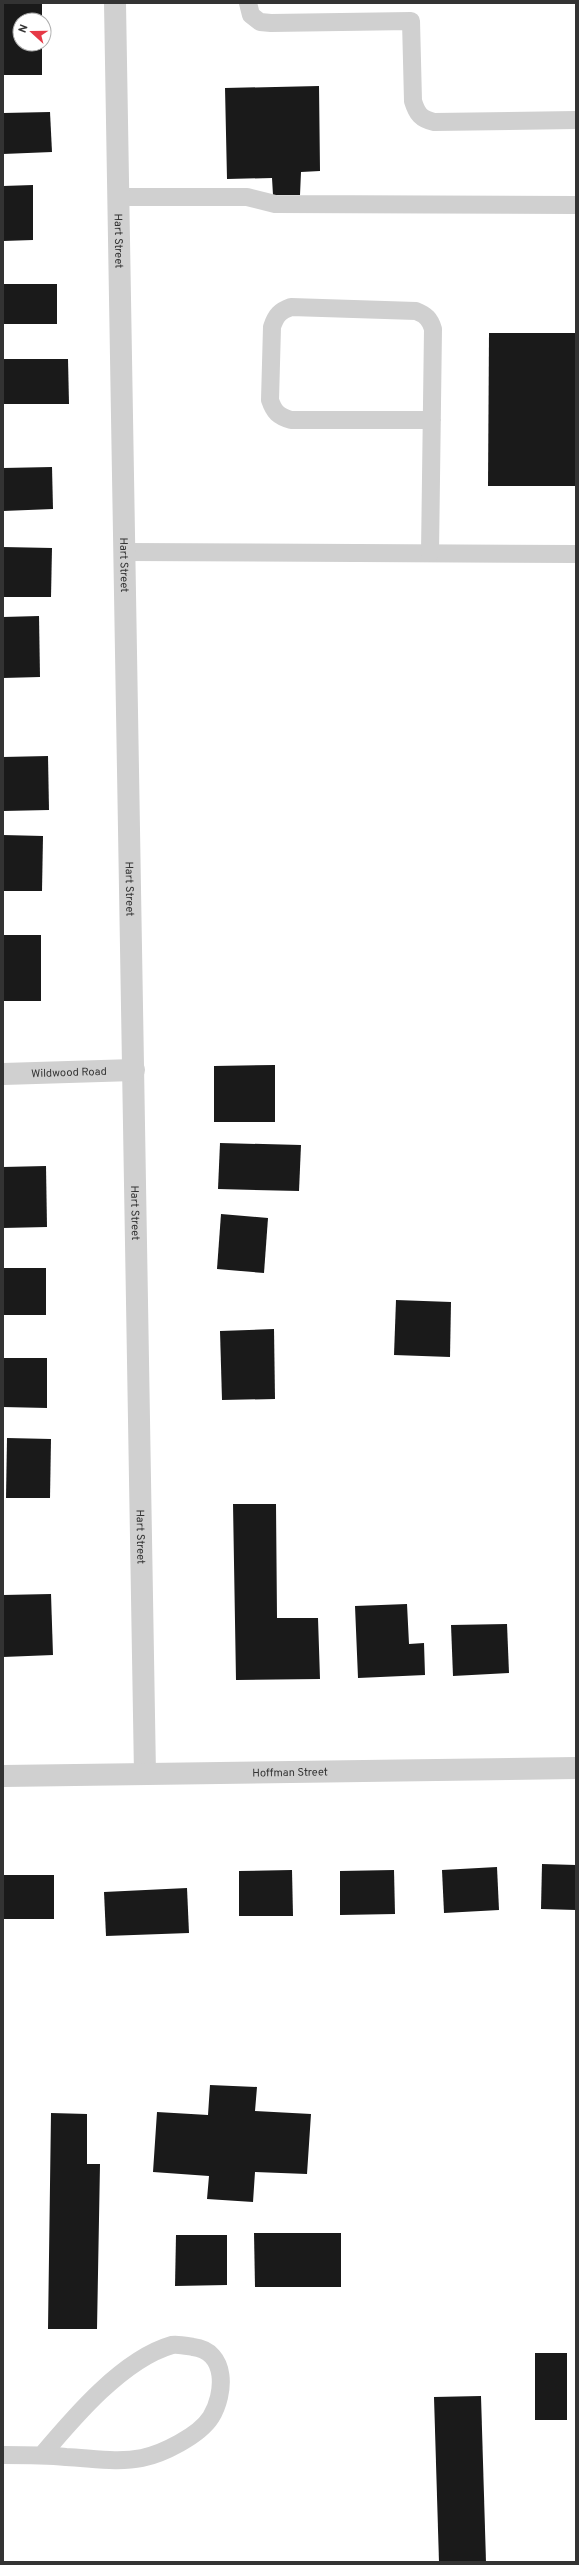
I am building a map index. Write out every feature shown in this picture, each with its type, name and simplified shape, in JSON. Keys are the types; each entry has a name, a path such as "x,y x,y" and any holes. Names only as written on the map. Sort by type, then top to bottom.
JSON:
{"street":[{"name":"Hart Street","path":"115,3 145,1774"},
{"name":"Wildwood Road","path":"3,1074 134,1070"},
{"name":"Hoffman Street","path":"3,1776 576,1768"}],"lane":[{"path":"248,3 251,15 260,22 411,21 413,101 416,110 423,119 434,122 576,120"},
{"path":"118,197 247,197 275,204 576,205"},
{"path":"430,553 432,420 433,329 431,321 426,315 416,311 291,307 282,310 275,316 272,326 270,400 273,410 280,417 291,420 432,420"},
{"path":"125,552 576,554"},
{"path":"3,2455 42,2455 107,2460 142,2458 183,2442 210,2418 222,2385 219,2364 201,2348 194,2347 173,2345 149,2356 110,2382 76,2415 42,2455"}],"building":[{"path":"42,3 42,12 12,12 12,52 42,52 42,75 3,75 3,4"},
{"path":"319,86 320,171 301,172 300,195 273,195 272,178 227,179 225,88"},
{"path":"50,112 52,152 3,154 3,113"},
{"path":"33,185 33,240 3,241 3,186"},
{"path":"3,284 57,284 57,324 3,324"},
{"path":"489,333 576,333 576,486 488,486"},
{"path":"3,359 68,359 69,404 3,404"},
{"path":"52,467 53,509 3,511 3,468"},
{"path":"3,547 52,548 51,597 3,597"},
{"path":"39,616 40,677 3,678 3,617"},
{"path":"48,756 49,810 3,811 3,757"},
{"path":"3,835 43,836 42,891 3,891"},
{"path":"3,935 41,935 41,1001 3,1001"},
{"path":"275,1065 275,1122 214,1122 214,1066"},
{"path":"220,1143 301,1145 299,1191 218,1189"},
{"path":"46,1166 47,1227 3,1228 3,1167"},
{"path":"221,1214 268,1218 264,1273 217,1269"},
{"path":"3,1268 46,1268 46,1315 3,1315"},
{"path":"396,1300 451,1302 450,1357 394,1355"},
{"path":"274,1329 275,1399 222,1400 220,1331"},
{"path":"3,1358 47,1358 47,1408 3,1407"},
{"path":"7,1438 51,1439 50,1498 6,1498"},
{"path":"233,1504 276,1504 277,1618 318,1618 320,1679 236,1680"},
{"path":"51,1594 53,1655 3,1657 3,1595"},
{"path":"407,1604 409,1644 424,1643 425,1675 358,1678 355,1606"},
{"path":"507,1624 509,1673 453,1676 451,1625"},
{"path":"542,1864 576,1865 576,1910 541,1909"},
{"path":"497,1867 499,1910 444,1913 442,1870"},
{"path":"292,1870 293,1916 239,1916 239,1871"},
{"path":"394,1870 395,1914 340,1915 340,1871"},
{"path":"3,1875 54,1875 54,1919 3,1919"},
{"path":"187,1888 189,1933 106,1936 104,1892"},
{"path":"210,2085 257,2087 255,2111 311,2114 307,2174 255,2172 253,2202 207,2199 209,2176 153,2172 157,2112 208,2115"},
{"path":"51,2113 87,2114 87,2164 100,2164 97,2329 48,2329"},
{"path":"254,2233 341,2233 341,2287 255,2287"},
{"path":"176,2235 227,2235 227,2285 175,2286"},
{"path":"535,2353 567,2353 567,2420 535,2420"},
{"path":"481,2396 486,2562 439,2562 434,2397"}]}
